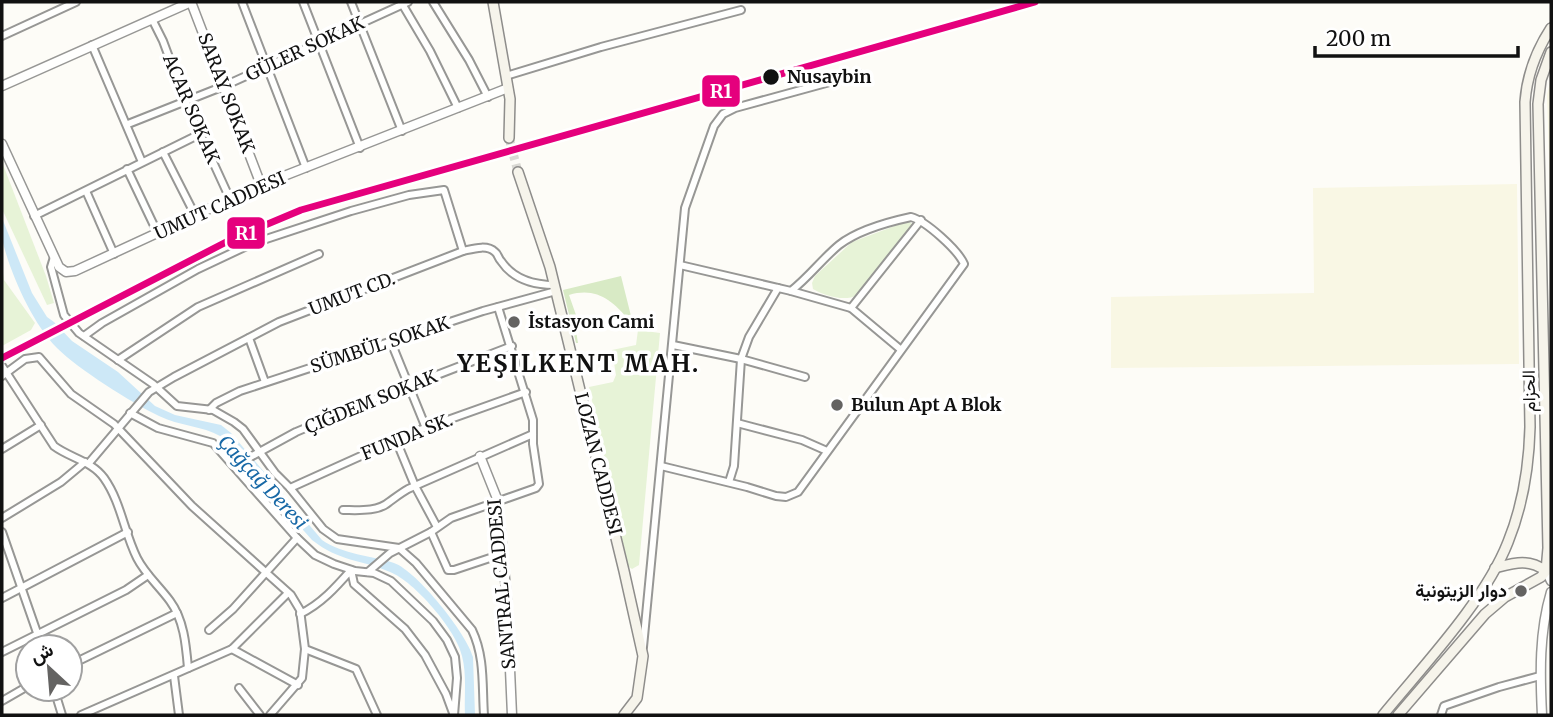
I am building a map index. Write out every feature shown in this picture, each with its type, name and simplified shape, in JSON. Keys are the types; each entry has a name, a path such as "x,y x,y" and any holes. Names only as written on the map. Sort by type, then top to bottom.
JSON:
{"main road":[{"path":"493,2 510,99 509,138"},
{"name":"الحزام","path":"1382,715 1489,580 1515,524 1527,470 1530,427 1525,102 1529,74 1551,28"},
{"name":"الحزام","path":"1546,571 1547,300 1538,104 1541,80 1551,52"},
{"name":"LOZAN CADDESI","path":"519,172 555,288 643,656 637,698 624,715"},
{"path":"1398,715 1470,629 1500,601 1546,571 1537,565 1524,562 1495,568"},
{"path":"1489,580 1500,601"}],"street":[{"path":"2,36 73,2"},
{"path":"2,86 191,2"},
{"name":"SARAY SOKAK","path":"191,2 261,185"},
{"path":"242,2 306,168"},
{"path":"303,2 360,148"},
{"path":"351,2 402,131"},
{"path":"404,2 458,108"},
{"name":"GÜLER SOKAK","path":"128,124 186,103 404,2"},
{"path":"433,2 488,97"},
{"path":"506,76 601,47 741,10"},
{"name":"ACAR SOKAK","path":"152,19 230,200"},
{"path":"92,45 142,162"},
{"path":"643,656 685,208 714,126 723,114 735,108 859,74"},
{"name":"UMUT CADDESI","path":"54,257 59,267 66,272 75,271 261,185 508,88"},
{"path":"34,216 200,134"},
{"path":"2,144 54,257 51,267 64,315 84,336 177,406 225,415 243,429 256,453 290,488 323,529 337,539 399,548 416,563 472,630 478,642 482,662 484,715"},
{"path":"163,152 196,217"},
{"path":"127,169 158,234"},
{"path":"84,336 198,269 251,244 409,195 444,190 463,251"},
{"path":"86,191 114,254"},
{"path":"661,466 776,496 798,492 964,264 959,255 921,220 911,217 852,237 839,245 791,291"},
{"path":"851,308 921,220"},
{"name":"UMUT CD.","path":"2,518 87,463 149,392 279,322 476,248 488,248 495,252 502,263 524,281 555,288"},
{"path":"118,360 198,307 319,254"},
{"path":"680,265 851,308 900,349"},
{"name":"SÜMBÜL SOKAK","path":"209,410 216,403 240,391 265,382 555,288"},
{"path":"729,482 734,466 741,359 749,337 778,288"},
{"path":"368,572 390,553 451,518 536,488 539,484 533,419 498,307"},
{"path":"249,338 265,382"},
{"path":"391,342 426,428"},
{"path":"673,345 741,359 805,377"},
{"name":"ÇIĞDEM SOKAK","path":"236,464 296,432 512,346"},
{"path":"4,374 25,359 39,357 71,394 117,428 192,506 288,593 300,610 305,649 303,678 270,715"},
{"path":"2,366 4,374 54,446 63,453 87,463 104,477 137,557 177,613 186,641 188,668"},
{"name":"FUNDA SK.","path":"290,488 396,440 526,392"},
{"path":"130,413 158,428 214,443 236,464 297,538 315,555 351,570 368,572 391,581 433,621 455,657 454,715"},
{"path":"737,423 802,440 827,451"},
{"path":"2,449 41,425"},
{"path":"343,510 372,509 388,503 393,497 415,486 533,434"},
{"path":"396,440 448,570 502,554"},
{"name":"SANTRAL CADDESI","path":"480,456 498,501 507,601 512,715"},
{"path":"2,532 37,633"},
{"path":"2,598 128,532"},
{"path":"209,629 233,608 297,538"},
{"path":"300,614 313,608 351,570"},
{"path":"351,570 354,584 405,629 425,655 454,715"},
{"path":"1546,571 1551,581"},
{"path":"42,633 126,590 148,575"},
{"path":"1542,715 1540,676 1543,633 1551,592"},
{"path":"81,715 232,649 288,593"},
{"path":"84,658 177,613"},
{"path":"232,649 298,685"},
{"path":"305,649 356,668 377,715"},
{"path":"174,676 178,714"},
{"path":"1441,715 1444,706 1540,676"},
{"path":"239,688 260,715"}],"shaded area":[{"path":"1551,79 1551,194 1550,194 1547,95"},
{"path":"1517,184 1519,364 1111,368 1111,297 1314,293 1313,188"}],"green space":[{"path":"2,162 54,303 47,305 2,209"},
{"path":"908,221 912,224 857,295 835,297 813,289 815,276 852,242"},
{"path":"2,265 4,280 35,323 31,330 2,346"},
{"path":"621,276 632,320 603,297 587,293 569,295 576,315 576,343 563,290"},
{"path":"638,330 660,333 639,565 632,569 628,566 589,387 613,382 616,375 612,350 636,345"}],"water":[{"name":"Çağçağ Deresi","path":"2,218 32,293 47,317 72,341 118,372 155,406 175,415 221,425 231,433 322,540 348,552 394,563 404,568 428,590 451,619 473,657 475,715 465,715 464,671 458,646 433,608 411,585 390,572 322,547 312,540 220,436 148,410 91,375 57,348 39,325 16,282 2,239"}],"tunnel":[{"path":"509,138 518,172"}],"transit line":[{"name":"R1","path":"2,358 232,239 301,210 1035,2"}],"place":[{"name":"Nusaybin","path":"771,77"},
{"name":"İstasyon Cami","path":"514,322"},
{"name":"Bulun Apt A Blok","path":"837,405"},
{"name":"دوار الزيتونية","path":"1521,591"}],"district":[{"name":"YEŞILKENT MAH.","path":"579,364"}]}
